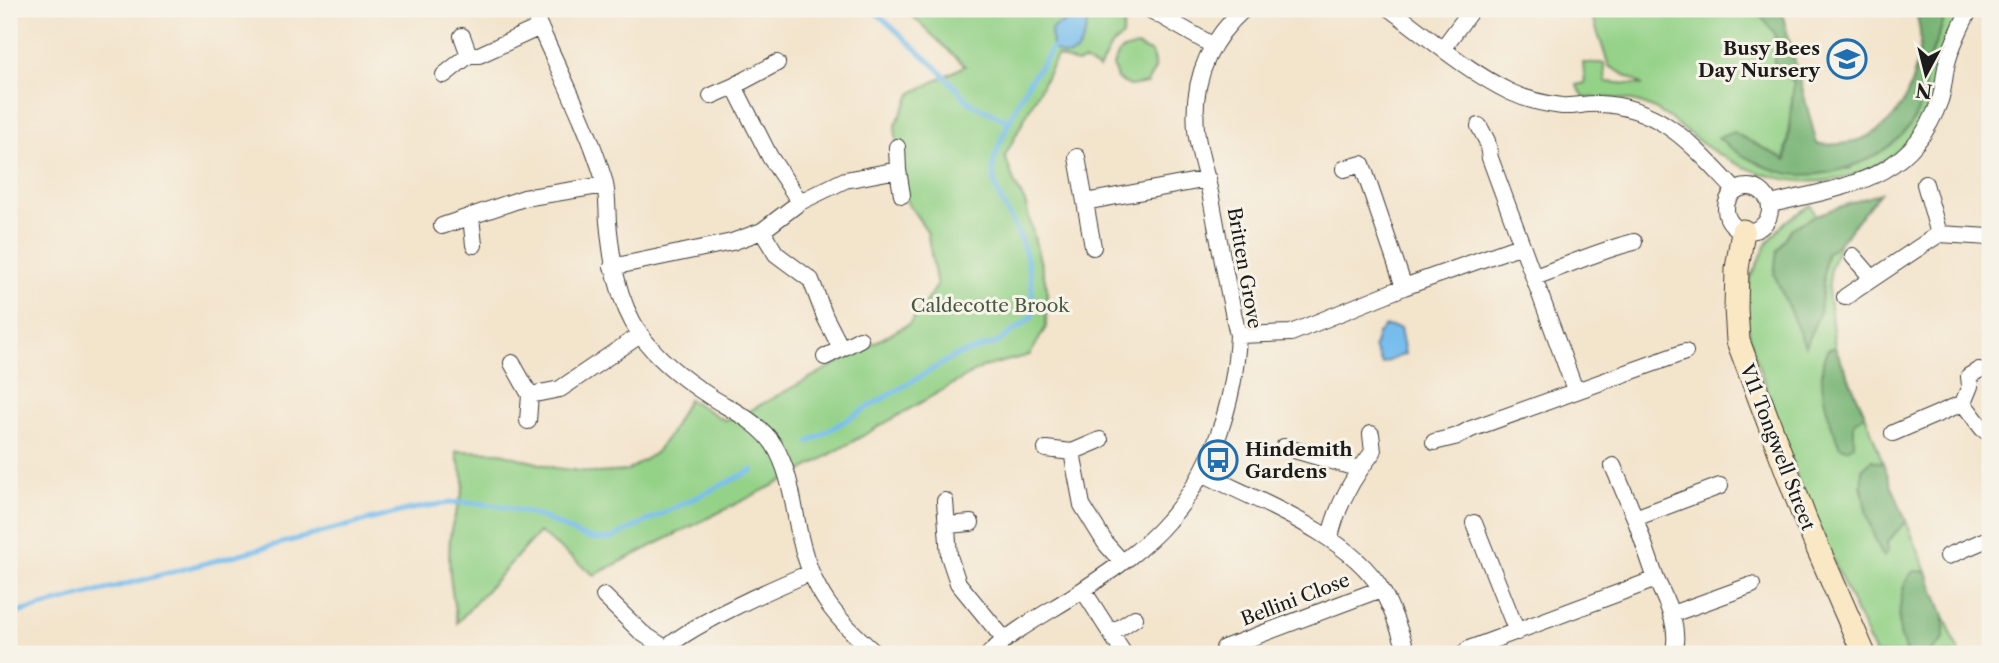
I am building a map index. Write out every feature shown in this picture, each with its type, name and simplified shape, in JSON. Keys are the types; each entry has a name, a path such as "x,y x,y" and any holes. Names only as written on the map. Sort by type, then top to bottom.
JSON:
{"street":[{"path":"532,9 591,138 605,185 612,267 621,299 640,335 675,370 709,396 742,415 773,444 789,479 810,573 842,624 876,654"},
{"path":"1149,9 1212,45"},
{"name":"Britten Grove","path":"989,654 1004,639 1083,590 1122,562 1168,522 1202,473 1226,411 1237,366 1238,335 1196,130 1197,95 1203,64 1212,45 1225,25 1244,9"},
{"path":"1390,9 1510,92 1563,106 1622,105 1659,119 1686,139 1735,190"},
{"path":"1443,48 1472,9"},
{"path":"1771,204 1832,190 1868,178 1881,173 1903,158 1920,140 1931,122 1941,97 1947,63 1970,9"},
{"path":"444,75 469,55 479,55 540,27"},
{"path":"463,36 469,55"},
{"path":"711,96 777,63"},
{"path":"734,86 770,157 800,202"},
{"path":"1479,126 1487,141 1490,158 1575,390"},
{"path":"897,147 902,195"},
{"path":"1077,157 1093,247"},
{"path":"1344,169 1362,163 1404,287"},
{"path":"612,267 732,242 762,231 800,202 845,180 898,170"},
{"path":"1085,202 1208,179"},
{"path":"1925,184 1939,234"},
{"path":"442,226 524,198 605,185"},
{"path":"1756,187 1763,191 1771,204 1769,219 1764,225 1751,231 1731,223 1726,209 1730,195 1735,190 1756,187"},
{"path":"471,217 474,245"},
{"name":"V11 Tongwell Street","path":"1743,230 1737,269 1738,341 1805,519 1864,654"},
{"path":"762,231 776,254 811,279 825,317 841,348"},
{"path":"1845,298 1939,234 1990,237"},
{"path":"1535,277 1613,247 1634,242"},
{"path":"1238,335 1291,332 1404,287 1522,246"},
{"path":"1853,256 1871,278"},
{"path":"530,395 559,389 640,335"},
{"path":"825,357 860,339"},
{"path":"1434,442 1458,436 1575,390 1685,352"},
{"path":"512,363 530,395 528,421"},
{"path":"1892,433 1963,403 1970,386 1969,376 1979,370"},
{"path":"1963,403 1990,434"},
{"path":"1330,537 1335,516 1360,469 1373,452 1371,434"},
{"path":"1046,449 1072,452 1100,440"},
{"path":"1284,447 1360,469"},
{"path":"1072,452 1082,505 1106,544 1122,562"},
{"path":"1613,467 1672,614 1676,644 1673,654"},
{"path":"1202,473 1330,537 1361,564 1381,589 1408,654"},
{"path":"1635,518 1720,486"},
{"path":"945,500 949,556 957,583 1004,639"},
{"path":"948,525 971,523"},
{"path":"1474,523 1517,632"},
{"path":"1948,556 1990,538"},
{"path":"604,596 664,651 684,634 810,573"},
{"path":"1464,654 1469,649 1656,579"},
{"path":"1672,614 1752,586"},
{"name":"Bellini Close","path":"1224,648 1381,589"},
{"path":"1083,590 1124,654"},
{"path":"1112,633 1135,618"}],"green space":[{"name":"Caldecotte Brook","path":"905,9 1131,9 1122,37 1111,46 1099,69 1085,61 1076,63 1057,56 1005,156 1025,202 1047,288 1046,327 1030,355 983,367 794,475 594,575 539,532 457,623 449,553 452,524 464,482 456,451 497,452 555,468 597,473 627,471 655,453 670,434 688,399 724,420 742,415 909,324 937,286 927,231 902,195 895,126 912,93 965,66"},
{"path":"1637,9 1755,9 1775,33 1774,63 1794,82 1785,160 1733,133 1765,167 1849,169 1918,110 1946,10 1964,9 1945,44 1924,117 1906,143 1877,165 1860,173 1830,180 1809,181 1788,180 1747,168 1709,148 1666,116 1641,103 1585,98 1576,85 1585,83 1583,63 1604,63 1606,82 1643,85 1609,66 1591,13"},
{"path":"1755,9 1781,9 1817,144 1853,142 1882,128 1893,117 1910,88 1915,70 1920,43 1917,16 1946,10 1931,56 1921,102 1909,127 1887,148 1860,163 1830,172 1800,175 1779,171 1756,162 1718,138 1733,132 1786,160 1794,82 1774,63 1775,33"},
{"path":"1137,46 1152,53 1155,69 1147,83 1130,86 1117,79 1113,65 1120,51"},
{"path":"1880,193 1840,242 1826,254 1820,312 1805,346 1774,274 1777,251 1791,229 1816,215"},
{"path":"1811,205 1816,215 1791,229 1774,274 1782,289 1820,312 1826,254 1840,242 1831,268 1828,290 1835,347 1827,350 1854,423 1865,414 1883,463 1872,460 1861,486 1881,553 1906,521 1927,572 1914,571 1900,635 1908,654 1875,654 1802,491 1752,347 1746,306 1750,278 1769,241 1785,222"},
{"path":"1835,347 1865,414 1854,423 1854,445 1847,449 1840,447 1835,436 1822,386 1823,361 1827,350"},
{"path":"1872,460 1883,463 1906,521 1887,542 1888,552 1884,556 1870,526 1864,502 1862,469"},
{"path":"1914,571 1927,572 1944,616 1944,639 1928,654 1908,654 1900,633 1903,591"},
{"path":"1944,616 1960,654 1928,654 1944,639"}],"water":[{"path":"1083,16 1088,17 1079,49 1068,55 1052,48 1051,29"},
{"path":"1385,326 1400,328 1405,354 1382,364 1374,348 1378,334"}],"waterway":[{"path":"872,9 936,67 970,103 1010,122"},
{"path":"1088,17 1103,9"},
{"path":"809,442 955,356 997,343 1032,317 1032,286 1028,263 1018,233 998,193 993,168 1015,109 1052,48"},
{"path":"9,615 407,510 445,504 471,503 504,507 545,518 590,538 610,539 753,470"}],"place":[{"name":"Busy Bees Day Nursery","path":"1847,59"},
{"name":"Hindemith Gardens","path":"1218,460"}]}
